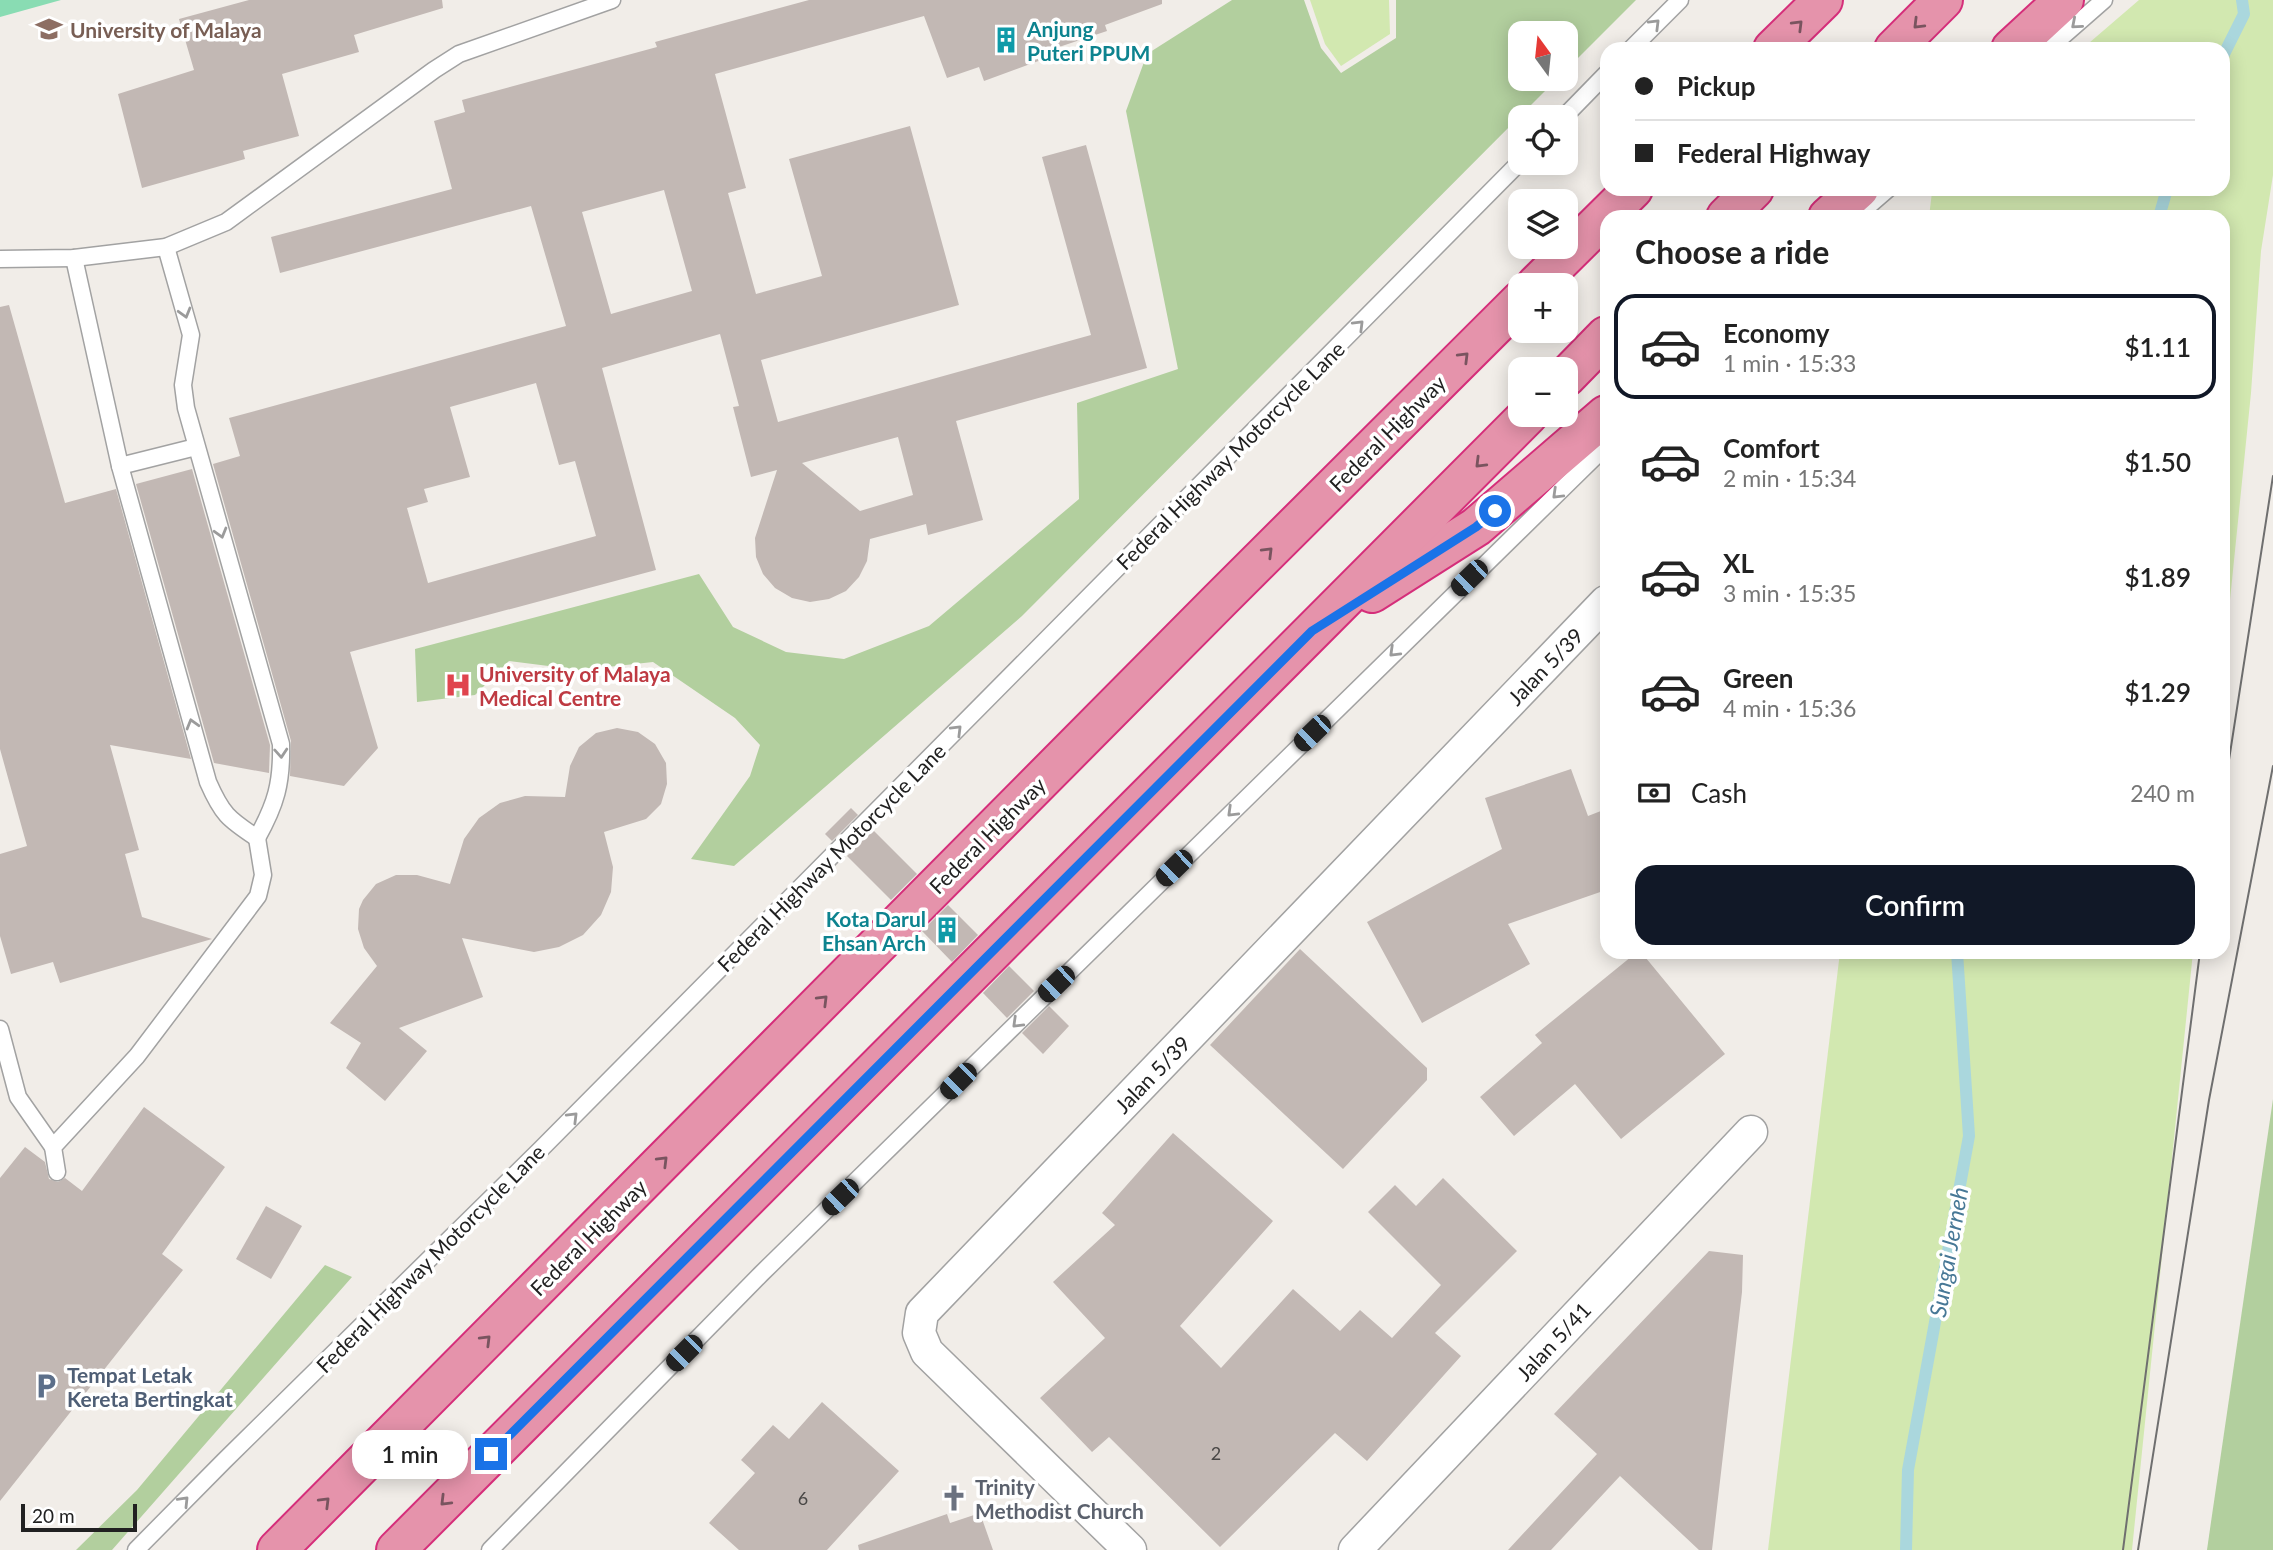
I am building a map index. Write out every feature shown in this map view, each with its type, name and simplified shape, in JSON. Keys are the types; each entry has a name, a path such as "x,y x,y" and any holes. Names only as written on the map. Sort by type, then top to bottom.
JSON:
{"highway":[{"path":"1780,42 1823,0"},
{"path":"1901,42 1943,0"},
{"path":"2019,42 2064,0"},
{"path":"1612,210 1626,196"},
{"path":"1733,210 1747,196"},
{"path":"1836,210 1850,196"},
{"path":"1548,273 1600,222"},
{"name":"Federal Highway","path":"277,1550 1508,313"},
{"path":"1578,365 1600,343"},
{"path":"1312,631 1476,527 1600,420"},
{"path":"396,1550 1516,427"}],"street":[{"name":"Jalan 5/39","path":"1130,1550 928,1352 919,1333 922,1313 1600,608"},
{"name":"Jalan 5/41","path":"1355,1550 1751,1132"}],"lane":[{"path":"0,259 74,258 166,247 226,222 459,54 612,0"},
{"path":"1638,42 1680,0"},
{"path":"2056,42 2104,0"},
{"path":"1576,105 1600,80"},
{"name":"Federal Highway Motorcycle Lane","path":"136,1550 223,1461 551,1140 1508,174"},
{"path":"1864,210 1880,196"},
{"path":"53,1147 137,1056 258,896 263,875 257,838 278,793 282,769 281,744 186,408 183,385 191,335 166,247"},
{"path":"74,258 120,466 208,782 218,805 229,820 257,838"},
{"path":"120,466 196,447"},
{"path":"491,1550 761,1274 1600,452"},
{"path":"1469,578 1476,527"},
{"path":"0,1029 18,1097 53,1147 57,1172"}],"green space":[{"path":"0,0 61,0 0,17"},
{"path":"1232,0 1304,0 1321,48 1341,73 1396,38 1396,0 1636,0 1578,58 1578,21 1508,21 1508,91 1545,91 1531,105 1508,105 1508,128 1022,616 734,866 691,859 750,776 760,745 735,718 653,662 580,670 509,661 475,695 417,702 415,649 699,574 733,627 786,652 844,659 929,626 1079,499 1077,403 1178,369 1126,111 1147,54"},
{"path":"1310,0 1389,0 1390,34 1341,66 1325,44"},
{"path":"2139,0 2273,0 2273,175 2261,251 2251,393 2230,600 2230,210 1930,210 1932,196 2230,196 2230,42 2090,42"},
{"path":"1839,959 2192,959 2132,1550 1768,1550"},
{"path":"2273,1099 2273,1550 2207,1550 2211,1522"},
{"path":"325,1265 352,1277 112,1550 76,1550 137,1490"}],"building":[{"path":"249,0 442,0 443,8 354,35 359,52 282,74 299,136 243,151 245,159 142,188 118,94 194,70 179,19"},
{"path":"809,0 1162,0 1162,4 1105,25 1107,31 1050,50 1052,56 984,81 979,67 947,78 924,16 715,74 746,188 728,193 756,294 822,276 789,159 910,126 959,305 761,360 778,422 1091,335 1042,157 1086,145 1147,368 956,421 983,520 928,535 926,524 870,539 867,561 859,577 846,591 829,599 810,602 792,598 775,588 763,574 756,557 755,538 777,470 751,477 733,407 739,406 720,334 602,368 656,570 350,652 378,748 344,786 290,776 291,741 213,464 240,456 229,418 566,326 531,206 280,273 271,237 452,189 434,121 465,112 462,100 657,47 655,42","holes":["664,190 692,291 611,314 582,212","536,383 559,465 575,461 596,536 428,583 407,508 428,502 424,489 470,477 450,407","898,437 913,495 860,511 802,463"]},
{"path":"9,305 65,503 116,489 191,759 110,745 139,850 125,854 142,917 212,939 60,983 53,962 11,974 0,936 0,854 27,846 0,749 0,307"},
{"path":"192,469 270,745 269,773 214,763 136,484"},
{"path":"617,728 638,732 655,744 666,763 667,784 661,804 646,819 604,832 613,867 611,892 601,915 583,935 559,947 534,952 462,938 483,997 399,1028 427,1051 385,1101 346,1068 361,1043 330,1023 377,966 364,948 358,929 359,909 363,900 376,884 396,875 417,875 450,884 464,839 479,818 500,803 525,796 565,797 570,766 579,747 596,733"},
{"path":"1571,769 1588,816 1600,811 1600,892 1508,924 1530,964 1422,1023 1367,922 1502,849 1485,798"},
{"path":"851,808 858,815 832,841 825,834"},
{"path":"873,830 917,874 891,900 847,856"},
{"path":"948,905 978,935 952,962 922,931"},
{"path":"1300,949 1427,1068 1427,1080 1343,1169 1210,1045"},
{"path":"1628,959 1647,959 1725,1054 1621,1139 1575,1084 1514,1136 1480,1097 1542,1043 1535,1035"},
{"path":"1009,966 1034,991 1007,1018 983,993"},
{"path":"1049,1006 1069,1026 1043,1054 1022,1033"},
{"name":"Tempat Letak Kereta Bertingkat","path":"144,1107 225,1167 162,1254 183,1270 0,1501 0,1178 25,1147 45,1162 49,1179 58,1182 65,1178 82,1191"},
{"path":"1173,1133 1273,1221 1180,1326 1221,1368 1293,1289 1340,1331 1360,1310 1392,1338 1441,1285 1368,1212 1395,1185 1416,1206 1443,1178 1517,1251 1435,1333 1461,1356 1367,1461 1335,1433 1220,1547 1109,1437 1092,1452 1040,1398 1105,1338 1053,1282 1115,1225 1102,1213"},
{"path":"266,1206 302,1226 271,1279 236,1259"},
{"path":"1709,1251 1743,1255 1742,1292 1712,1550 1699,1550 1620,1476 1551,1550 1508,1550 1597,1454 1554,1414"},
{"path":"822,1402 899,1471 827,1550 739,1550 709,1523 755,1473 741,1460 773,1425 789,1439"},
{"path":"980,1513 993,1550 859,1550 858,1545 947,1514 950,1523"}],"waterway":[{"name":"Sungai Jerneh","path":"2230,42 2244,14 2242,0"},
{"name":"Sungai Jerneh","path":"2161,210 2165,196"},
{"name":"Sungai Jerneh","path":"1906,1550 1908,1470 1969,1136 1957,959"}],"tram line":[{"path":"2230,753 2273,476"},
{"path":"2138,1550 2209,1100 2273,766"},
{"path":"2123,1550 2199,959"}],"place":[{"name":"University of Malaya","path":"49,29"},
{"name":"Anjung Puteri PPUM","path":"1006,40"},
{"name":"University of Malaya Medical Centre","path":"458,685"},
{"name":"Kota Darul Ehsan Arch","path":"947,930"},
{"name":"Tempat Letak Kereta Bertingkat","path":"46,1386"},
{"name":"Trinity Methodist Church","path":"954,1498"}],"route":[{"path":"491,1454 1312,631 1476,527 1495,511"}]}
